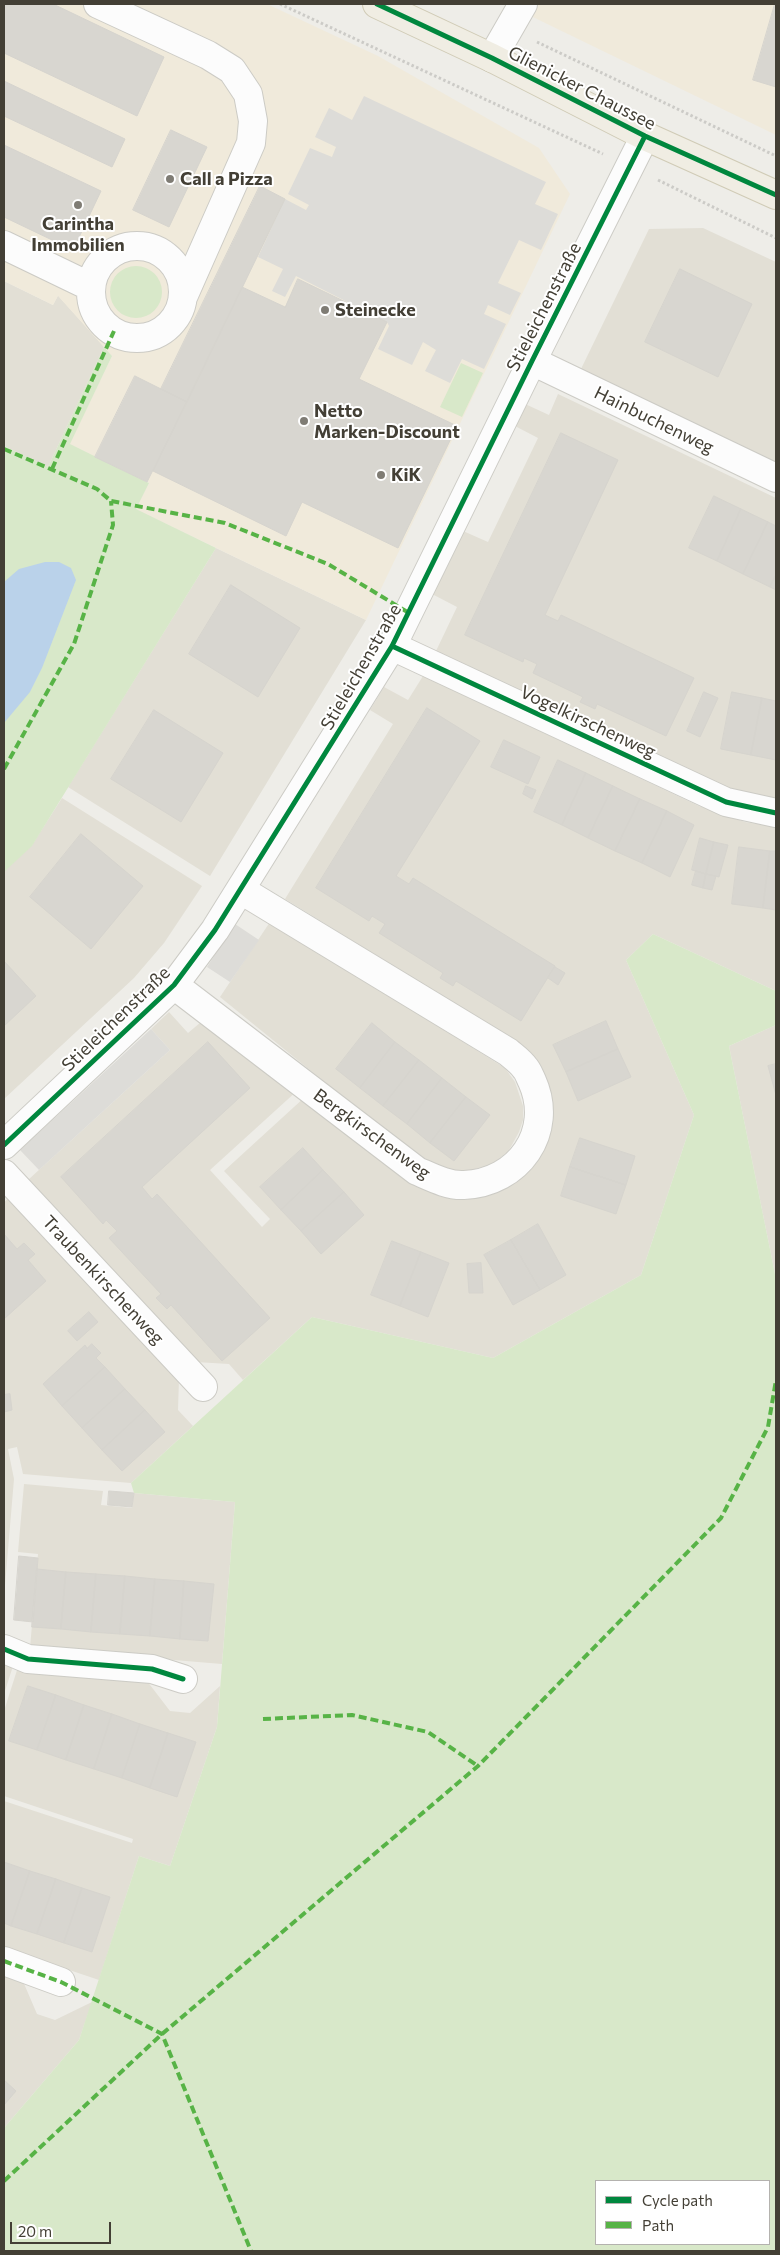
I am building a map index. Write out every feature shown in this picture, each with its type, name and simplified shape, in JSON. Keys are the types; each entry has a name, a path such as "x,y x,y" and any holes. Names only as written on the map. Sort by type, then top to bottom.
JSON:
{"main road":[{"name":"Glienicker Chaussee","path":"377,4 492,58 645,136 776,195"}],"street":[{"path":"98,4 208,55 232,70 248,94 253,121 250,143 240,172 173,321 163,330 139,338 114,332 103,323 96,313 91,287 94,274 101,263 111,254 123,248 149,247 161,252 171,261 178,272 182,284 183,297"},
{"name":"Glienicker Chaussee","path":"492,58 523,4"},
{"name":"Stieleichenstraße","path":"4,1145 174,986 215,930 241,890 392,646 645,136"},
{"path":"4,245 91,287"},
{"name":"Hainbuchenweg","path":"532,361 776,478"},
{"name":"Vogelkirschenweg","path":"392,646 726,802 776,813"},
{"name":"Bergkirschenweg","path":"174,986 417,1170 440,1181 463,1186 489,1181 514,1166 530,1148 537,1132 540,1113 538,1094 526,1068 508,1052 241,890"},
{"name":"Traubenkirschenweg","path":"4,1174 203,1386"},
{"path":"4,1649 28,1659 152,1669 183,1680"},
{"path":"4,1961 61,1982"}],"path":[{"path":"280,4 630,166 776,238"},
{"path":"509,29 776,156"}],"shaded area":[{"path":"4,4 267,4 378,56 539,148 570,194 366,620 135,509 149,483 69,444 112,356 58,296 53,305 4,281"},
{"path":"506,4 776,4 776,135"},
{"path":"364,96 546,182 535,204 558,214 541,250 519,240 498,283 521,293 510,315 488,305 484,314 506,324 484,369 462,359 450,383 425,371 436,350 423,342 412,365 378,349 389,326 387,322 296,276 285,297 272,291 283,269 258,257 285,199 306,210 309,205 288,194 310,148 332,157 336,147 315,137 329,108 352,120"},
{"path":"703,228 776,262 776,464 580,371 649,229"},
{"path":"4,281 53,305 58,295 104,347 48,467 4,446"},
{"path":"558,394 776,498 776,800 726,788 436,651 457,607 432,594 463,531 488,542 538,438 513,425 523,403 549,415"},
{"path":"216,548 366,620 210,876 68,787"},
{"path":"423,676 699,806 745,822 776,827 776,991 653,934 626,960 694,1115 641,1275 493,1358 312,1317 243,1380 229,1364 196,1362 28,1180 170,1050 151,1029 169,1012 188,1033 207,1017 298,1090 210,1170 262,1227 270,1219 224,1171 306,1096 416,1185 442,1197 463,1200 487,1196 516,1182 540,1156 550,1103 546,1081 535,1062 509,1037 285,899 393,724 370,710 384,687 408,700"},
{"path":"62,798 202,886 164,943 134,978 4,1099 4,871 32,845"},
{"path":"270,922 505,1068 515,1082 523,1106 523,1120 508,1152 491,1165 464,1172 451,1170 420,1157 396,1140 220,997"},
{"path":"235,924 259,940 230,982 207,967"},
{"path":"776,1025 776,1279 729,1046"},
{"path":"151,1029 170,1050 39,1170 20,1150"},
{"path":"8,1198 114,1307 179,1378 178,1410 193,1426 131,1483 23,1474 17,1447 8,1449 14,1479 4,1597 4,1203"},
{"path":"24,1484 103,1491 101,1505 132,1508 134,1493 235,1502 222,1664 30,1648 38,1554 18,1552"},
{"path":"4,1663 13,1666 4,1694"},
{"path":"18,1667 147,1681 170,1711 190,1713 220,1686 217,1727 170,1866 139,1856 99,1980 4,1948 4,1801 132,1843 133,1839 4,1796 4,1711"},
{"path":"4,1973 22,1979 37,2014 55,2020 92,2002 79,2040 4,2128"}],"green space":[{"path":"136,266 146,268 154,274 160,282 162,292 160,302 154,310 146,316 136,318 126,316 118,310 112,302 110,292 112,282 118,274 126,268"},
{"path":"104,347 112,356 70,444 149,483 136,509 216,548 32,846 4,872 4,446 48,467"},
{"path":"461,363 483,373 462,417 440,407"},
{"path":"653,934 776,991 776,1025 729,1046 776,1279 776,2251 4,2251 4,2128 79,2040 139,1856 170,1866 217,1727 235,1502 134,1493 131,1483 312,1317 493,1358 641,1275 694,1115 626,960"}],"water":[{"path":"45,562 59,562 71,568 76,580 42,668 30,692 4,723 4,582 19,569"}],"building":[{"path":"4,4 53,4 164,57 137,116 4,53"},
{"path":"776,4 776,87 753,80"},
{"path":"4,81 125,139 112,167 4,116"},
{"name":"Call a Pizza","path":"171,130 207,147 169,227 133,210"},
{"path":"4,145 101,191 73,250 4,217"},
{"path":"260,186 285,199 187,402 161,389"},
{"path":"680,269 752,304 718,377 645,342"},
{"path":"298,279 387,322 359,379 457,426 398,548 302,502 286,536 153,471 242,287 285,307"},
{"path":"135,376 187,402 147,482 95,457"},
{"path":"561,433 618,460 545,615 558,621 561,615 694,678 666,736 597,704 595,709 580,702 583,697 533,673 537,664 524,658 523,662 465,635"},
{"path":"714,496 741,509 717,561 689,548"},
{"path":"741,509 768,522 743,574 717,561"},
{"path":"768,522 776,526 776,575 770,587 743,574"},
{"path":"776,575 776,590 770,587"},
{"path":"231,585 300,628 258,697 189,654"},
{"path":"704,692 718,698 700,737 687,731"},
{"path":"732,692 762,698 751,755 721,749"},
{"path":"762,698 776,701 776,760 751,755"},
{"path":"427,708 480,741 396,876 409,884 413,878 555,966 521,1021 456,981 453,986 440,978 443,973 379,933 385,924 372,916 369,921 316,888"},
{"path":"154,710 223,753 181,822 111,779"},
{"path":"504,740 540,757 528,784 491,767"},
{"path":"558,760 586,773 562,825 534,812"},
{"path":"586,773 613,786 588,838 562,825"},
{"path":"526,786 536,790 532,799 523,794"},
{"path":"613,786 640,799 615,851 588,838"},
{"path":"640,799 667,811 642,863 615,851"},
{"path":"667,811 694,825 670,877 642,863"},
{"path":"81,834 143,886 91,949 30,897"},
{"path":"700,838 714,842 706,874 692,870"},
{"path":"714,842 728,845 719,877 706,874"},
{"path":"739,847 770,851 763,908 732,904"},
{"path":"770,851 776,851 776,910 763,908"},
{"path":"696,871 706,874 703,888 692,885"},
{"path":"706,874 716,876 712,890 703,888"},
{"path":"4,961 36,996 4,1026"},
{"path":"555,967 565,973 558,985 548,978"},
{"path":"606,1021 618,1049 566,1072 553,1045"},
{"path":"372,1023 395,1042 360,1088 336,1069"},
{"path":"208,1042 250,1088 142,1187 152,1199 157,1194 270,1318 222,1361 171,1305 167,1309 156,1298 161,1294 109,1238 117,1231 106,1220 103,1224 61,1177"},
{"path":"395,1042 419,1060 383,1106 360,1088"},
{"path":"618,1049 631,1077 578,1101 566,1072"},
{"path":"419,1060 442,1078 407,1124 383,1106"},
{"path":"776,1064 776,1095 768,1066"},
{"path":"442,1078 466,1097 430,1143 407,1124"},
{"path":"466,1097 490,1115 454,1161 430,1143"},
{"path":"580,1138 635,1156 626,1185 570,1167"},
{"path":"303,1148 323,1170 281,1210 260,1187"},
{"path":"570,1167 626,1185 616,1214 561,1196"},
{"path":"323,1170 344,1192 301,1231 281,1210"},
{"path":"344,1192 364,1215 321,1254 301,1231"},
{"path":"538,1224 566,1275 540,1290 511,1240"},
{"path":"4,1234 17,1249 24,1243 35,1254 28,1260 46,1281 4,1319"},
{"path":"511,1240 540,1290 513,1305 484,1255"},
{"path":"392,1241 421,1252 400,1306 371,1295"},
{"path":"421,1252 449,1263 428,1317 400,1306"},
{"path":"481,1263 483,1293 469,1293 467,1264"},
{"path":"89,1312 98,1322 77,1341 68,1331"},
{"path":"92,1344 101,1353 96,1358 105,1367 62,1406 43,1384 85,1345 87,1348"},
{"path":"105,1367 125,1389 82,1428 62,1406"},
{"path":"125,1389 145,1410 102,1450 82,1428"},
{"path":"10,1394 12,1410 4,1412 4,1395"},
{"path":"145,1410 165,1432 122,1471 102,1450"},
{"path":"109,1491 134,1493 132,1507 108,1505"},
{"path":"19,1556 38,1558 33,1622 14,1620"},
{"path":"37,1569 66,1572 61,1629 32,1627"},
{"path":"66,1572 96,1574 91,1632 61,1629"},
{"path":"96,1574 125,1576 120,1634 91,1632"},
{"path":"125,1576 155,1579 150,1636 120,1634"},
{"path":"155,1579 184,1581 180,1639 150,1636"},
{"path":"184,1581 214,1584 208,1641 180,1639"},
{"path":"28,1686 56,1695 37,1750 9,1741"},
{"path":"56,1695 84,1705 66,1760 37,1750"},
{"path":"84,1705 112,1714 94,1769 66,1760"},
{"path":"112,1714 140,1724 122,1778 94,1769"},
{"path":"140,1724 168,1733 150,1788 122,1778"},
{"path":"168,1733 196,1742 177,1797 150,1788"},
{"path":"4,1862 30,1871 11,1926 4,1923"},
{"path":"30,1871 56,1879 37,1934 11,1926"},
{"path":"56,1879 82,1888 64,1943 37,1934"},
{"path":"82,1888 110,1897 92,1952 64,1943"},
{"path":"4,2080 16,2091 4,2105"}],"marked path":[{"path":"52,469 114,331"},
{"path":"4,449 97,489 111,501 225,523 328,564 409,613"},
{"path":"4,769 74,644 113,525 111,501"},
{"path":"4,2181 162,2034 478,1766 721,1518 768,1427 776,1380"},
{"path":"263,1719 352,1715 428,1732 478,1766"},
{"path":"4,1961 61,1982 162,2034 251,2251"}],"cycle path":[{"path":"377,4 492,58 645,136 776,195"},
{"path":"4,1145 174,985 215,930 392,646 645,136"},
{"path":"392,646 726,802 776,813"},
{"path":"4,1649 28,1659 152,1669 183,1679"}],"place":[{"name":"Call a Pizza","path":"170,179"},
{"name":"Carintha Immobilien","path":"78,205"},
{"name":"Steinecke","path":"325,310"},
{"name":"Netto Marken-Discount","path":"304,421"},
{"name":"KiK","path":"381,475"}]}
